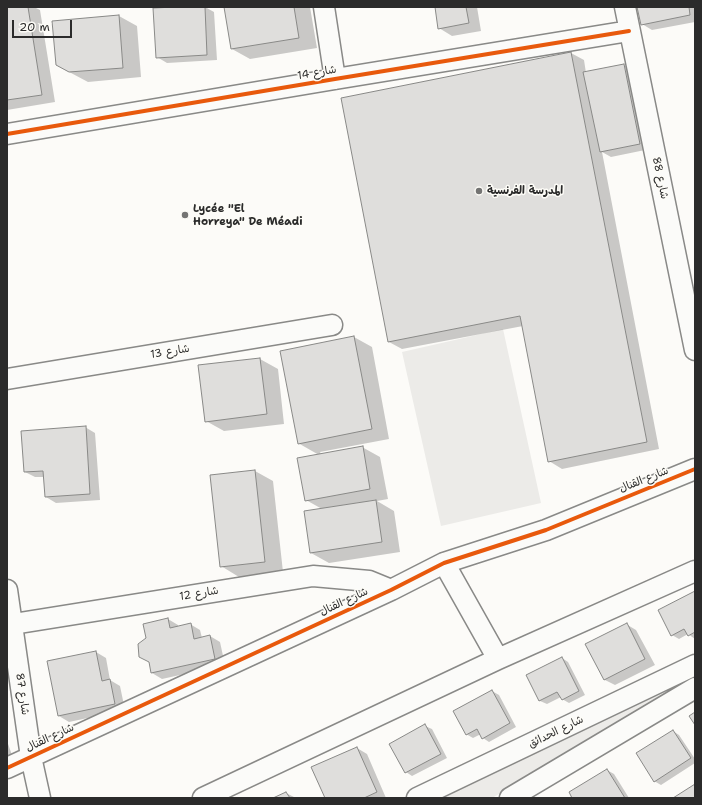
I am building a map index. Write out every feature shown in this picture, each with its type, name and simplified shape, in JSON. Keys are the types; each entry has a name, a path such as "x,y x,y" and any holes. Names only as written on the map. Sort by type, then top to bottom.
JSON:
{"street":[{"path":"324,7 335,79"},
{"name":"شارع 88","path":"625,7 695,350"},
{"name":"شارع 14","path":"7,134 630,31"},
{"name":"شارع 13","path":"7,379 332,325"},
{"name":"شارع القنال","path":"7,768 444,564 546,530 695,469"},
{"path":"444,564 498,659"},
{"path":"203,798 498,659 695,570"},
{"name":"شارع 12","path":"10,624 313,576 369,581 391,590"},
{"name":"شارع 87","path":"7,590 10,624 30,757 40,798"},
{"name":"شارع الحدائق","path":"417,798 695,665"},
{"path":"510,798 695,688"}],"shaded area":[{"path":"503,329 541,503 441,526 402,352"},
{"path":"695,677 597,739 492,798 438,798"}],"building":[{"path":"7,7 28,7 42,95 7,100"},
{"path":"205,7 207,55 156,58 153,8"},
{"path":"224,7 294,7 299,38 231,49"},
{"path":"435,7 466,7 469,23 438,29"},
{"path":"637,7 689,7 690,15 641,25"},
{"path":"119,15 123,68 69,72 56,65 52,21"},
{"name":"المدرسة الفرنسية","path":"571,52 647,442 548,462 520,316 388,342 341,98"},
{"path":"624,64 640,144 600,152 583,72"},
{"path":"354,336 372,429 298,444 280,351"},
{"path":"260,358 267,414 205,422 198,365"},
{"path":"86,426 90,494 45,497 43,471 24,472 21,431"},
{"path":"363,446 370,489 305,501 297,458"},
{"path":"255,470 265,562 220,567 210,475"},
{"path":"376,500 382,542 310,553 304,511"},
{"path":"695,591 695,632 688,636 684,629 671,636 658,610"},
{"path":"168,618 170,628 191,623 194,639 210,635 215,659 151,673 149,662 139,657 138,644 146,638 143,624"},
{"path":"627,623 645,659 604,680 585,644"},
{"path":"96,651 102,681 110,679 115,704 58,716 47,661"},
{"path":"562,657 579,691 562,700 557,692 539,701 526,675"},
{"path":"492,690 510,723 482,739 477,729 466,735 453,711"},
{"path":"695,712 695,725 689,716"},
{"path":"425,724 441,754 405,773 389,744"},
{"path":"673,730 691,758 654,782 636,753"},
{"path":"357,747 377,792 364,798 325,798 311,767"},
{"path":"607,769 625,798 572,798 569,792"},
{"path":"695,784 695,798 673,798"},
{"path":"286,792 290,798 273,798"}],"cycle path":[{"path":"7,134 629,31"},
{"path":"7,768 391,590 444,563 546,530 695,469"}],"place":[{"name":"المدرسة الفرنسية","path":"479,191"},
{"name":"Lycée \"El Horreya\" De Méadi","path":"185,215"}]}
